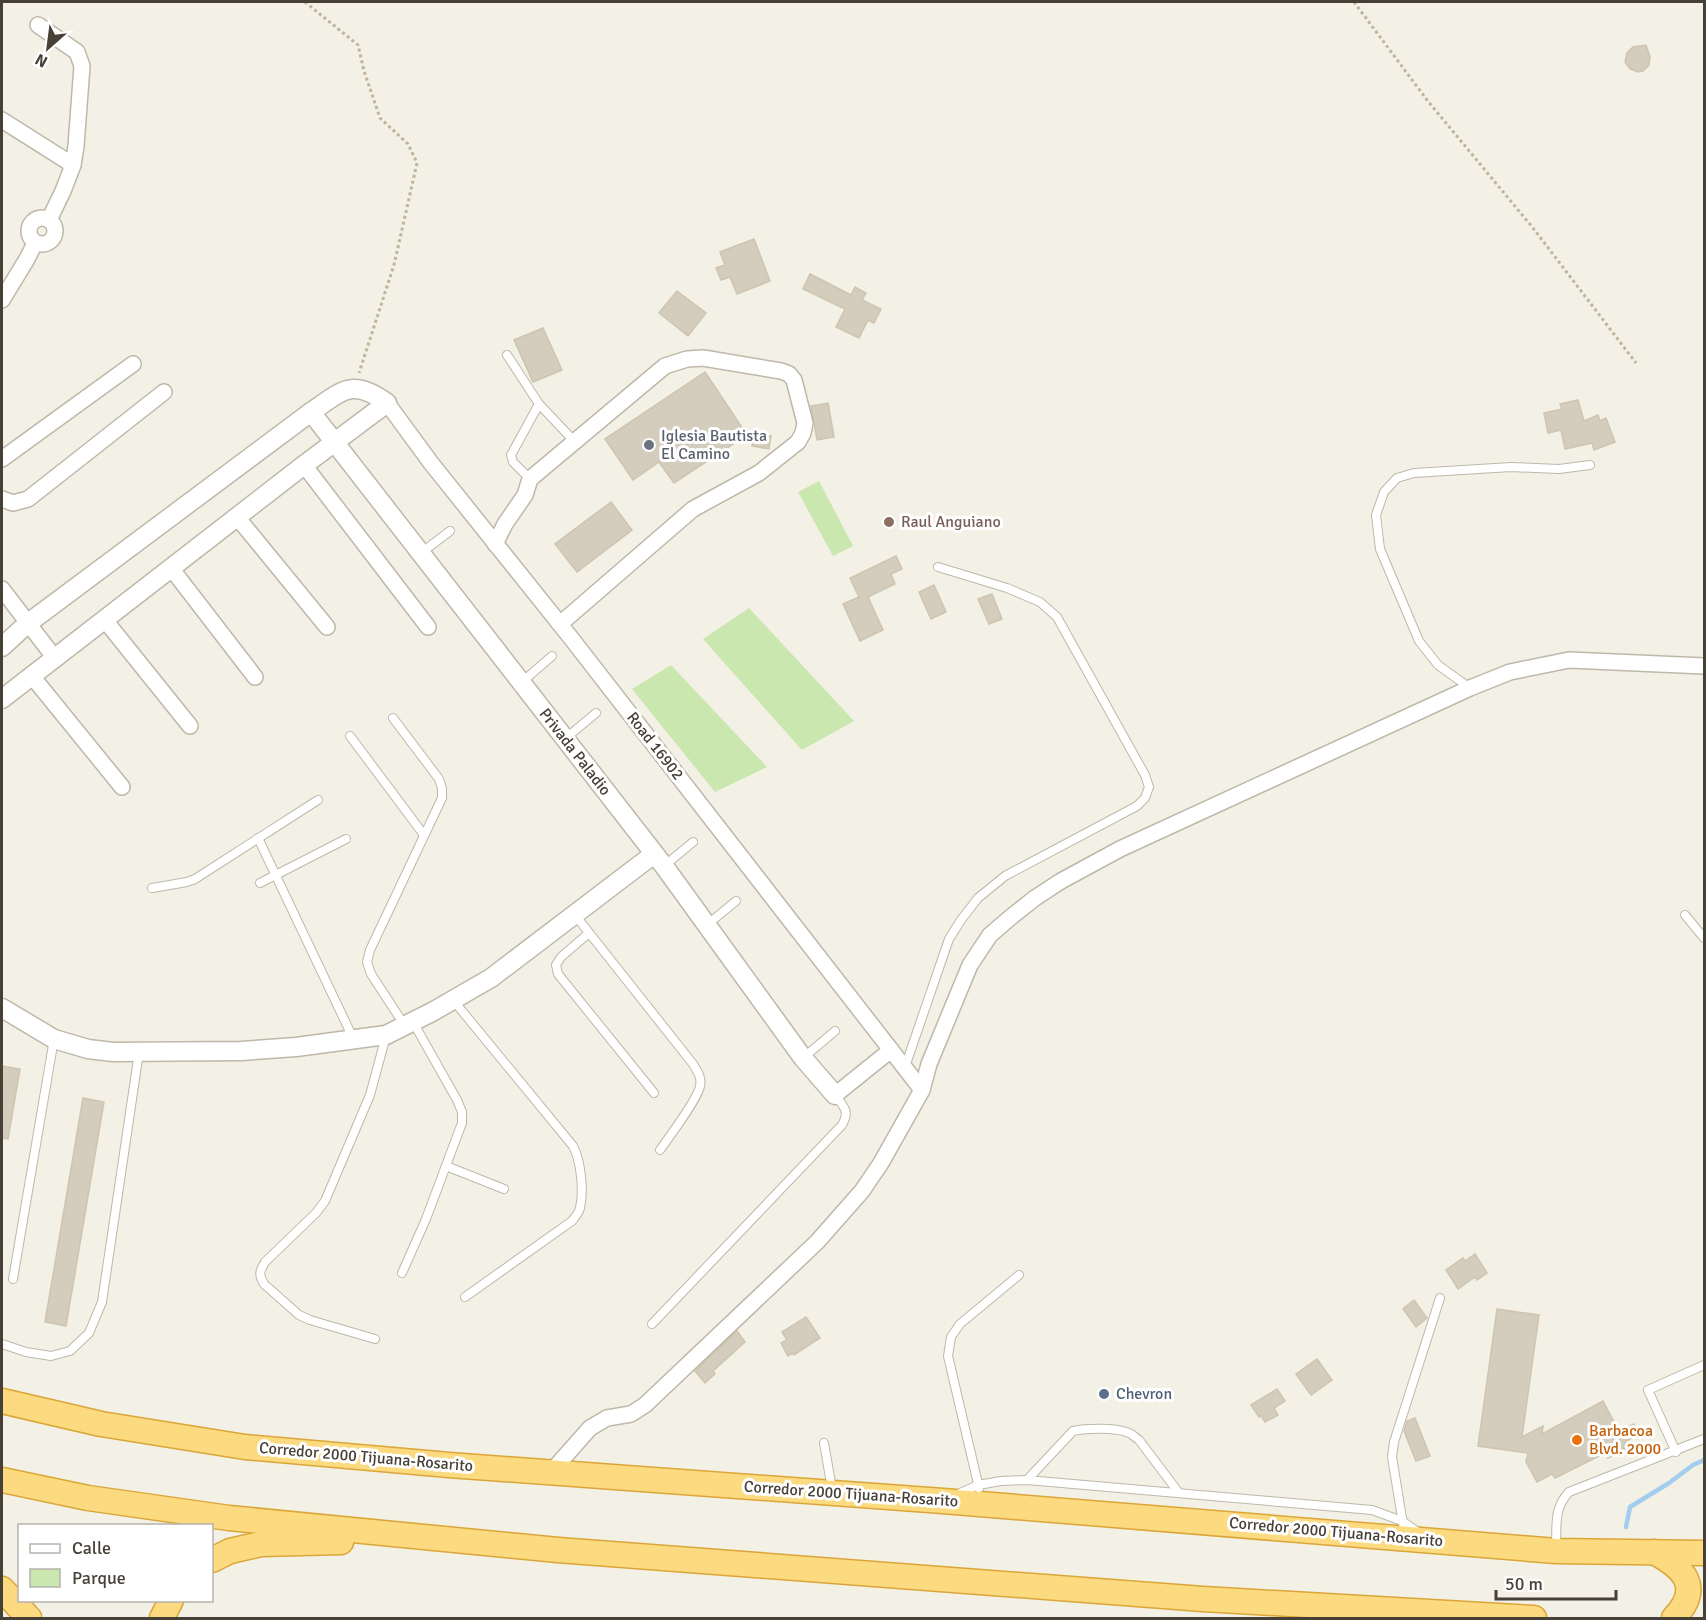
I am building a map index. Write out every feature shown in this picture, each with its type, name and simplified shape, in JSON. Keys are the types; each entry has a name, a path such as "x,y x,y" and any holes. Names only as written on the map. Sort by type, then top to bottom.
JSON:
{"highway":[{"name":"Corredor 2000 Tijuana-Rosarito","path":"2,1401 100,1424 245,1447 943,1501 980,1495 1403,1529 1429,1539 1556,1551 1704,1553"},
{"path":"2,1480 88,1498 229,1518 570,1551 1203,1599 1533,1618"},
{"path":"213,1560 230,1551 261,1544 445,1539"},
{"path":"1654,1552 1672,1562 1682,1572 1687,1583 1689,1592 1686,1601 1674,1618"},
{"path":"2,1589 29,1618"},
{"path":"162,1618 170,1602"}],"street":[{"path":"2,300 35,243 29,234 30,224 38,218 49,220 63,191 73,165 76,146 82,66 78,52 38,25"},
{"path":"2,120 73,165"},
{"path":"495,544 505,524 525,495 530,479 665,366 687,359 703,358 781,371 789,374 794,380 805,423 798,442 759,473 693,509 560,624"},
{"path":"2,459 133,364"},
{"path":"2,646 27,624 342,391 353,389 368,391 387,403 237,516 2,699"},
{"path":"2,499 13,503 28,499 164,392"},
{"name":"Road 16902","path":"387,403 426,458 560,624 922,1090"},
{"name":"Privada Paladio","path":"311,412 659,860 803,1058 835,1095"},
{"path":"304,465 428,627"},
{"path":"237,516 327,627"},
{"path":"171,568 255,677"},
{"path":"4,596 54,657"},
{"path":"104,619 190,726"},
{"path":"551,1472 590,1428 607,1418 631,1414 645,1405 817,1242 862,1191 922,1090 929,1064 970,965 990,935 1035,898 1119,849 1470,688 1510,672 1569,660 1704,666"},
{"path":"31,675 122,787"},
{"path":"2,1008 54,1039 88,1049 113,1052 241,1051 296,1047 386,1035 491,978 575,915 659,860"},
{"path":"835,1095 891,1050"}],"lane":[{"path":"507,356 539,404 574,442"},
{"path":"530,479 513,462 511,455 539,404"},
{"path":"1470,688 1438,665 1419,641 1380,549 1376,515 1384,492 1397,478 1414,473 1511,467 1558,469 1590,465"},
{"path":"420,554 450,531"},
{"path":"905,1067 950,939 978,898 1005,876 1137,806 1145,798 1149,787 1145,775 1058,617 1040,602 1007,588 938,567"},
{"path":"521,683 552,656"},
{"path":"565,739 596,713"},
{"path":"393,718 439,779 442,798 370,950 367,962 371,974 409,1024 457,1100 462,1112 462,1123 458,1135 426,1219 402,1273"},
{"path":"350,736 424,835"},
{"path":"152,888 195,879 318,800"},
{"path":"258,838 354,1040"},
{"path":"260,883 346,839"},
{"path":"659,860 693,842"},
{"path":"707,925 735,901"},
{"path":"575,915 693,1064 700,1076 701,1085 697,1095 660,1150"},
{"path":"1685,915 1704,938"},
{"path":"589,933 561,957 556,965 558,974 654,1093"},
{"path":"453,1000 573,1146 579,1156 580,1167 580,1210 572,1221 465,1297"},
{"path":"803,1058 835,1031"},
{"path":"375,1339 299,1315 264,1284 260,1278 260,1270 325,1201 370,1095 386,1035"},
{"path":"14,1279 54,1039"},
{"path":"2,1344 26,1352 51,1356 70,1352 88,1333 102,1302 139,1052"},
{"path":"652,1324 842,1125 847,1117 846,1108 835,1095"},
{"path":"446,1166 504,1189"},
{"path":"1020,1275 960,1324 951,1337 948,1356 980,1495 1001,1481 1027,1480 1372,1510 1403,1529"},
{"path":"1403,1529 1392,1457 1394,1442 1440,1299"},
{"path":"1676,1452 1648,1390 1704,1365"},
{"path":"1027,1480 1073,1431 1083,1428 1120,1431 1131,1434 1139,1440 1179,1493"},
{"path":"1556,1551 1557,1511 1561,1501 1569,1492 1676,1452 1704,1439"},
{"path":"824,1443 833,1493"}],"path":[{"path":"305,2 358,45 380,118 408,144 417,164 394,265 353,389"},
{"path":"1354,2 1427,100 1533,228 1636,363"}],"green space":[{"path":"819,481 853,546 833,556 798,492"},
{"path":"749,608 854,721 802,750 703,639"},
{"path":"671,665 767,767 715,792 632,689"}],"building":[{"path":"1646,45 1650,57 1649,65 1643,71 1630,69 1625,62 1627,53 1633,47"},
{"path":"754,239 770,281 737,294 730,277 721,280 716,268 725,265 720,252"},
{"path":"810,274 851,295 855,287 866,293 862,300 881,309 874,323 868,320 859,338 836,327 845,309 803,289"},
{"path":"677,291 706,313 688,336 659,313"},
{"path":"543,328 562,370 533,382 514,340"},
{"path":"705,372 747,435 674,483 659,462 633,480 605,439"},
{"path":"1578,400 1584,421 1598,415 1600,421 1606,418 1615,442 1594,450 1592,443 1565,449 1561,430 1548,433 1544,413 1562,409 1560,404"},
{"path":"828,403 834,437 817,440 811,406"},
{"path":"754,434 771,436 769,449 752,446"},
{"path":"611,502 632,530 577,572 555,544"},
{"path":"896,556 902,569 891,574 895,584 868,597 883,630 860,641 843,604 859,597 850,578"},
{"path":"934,585 946,612 931,619 919,592"},
{"path":"992,594 1002,619 989,624 978,599"},
{"path":"2,1066 20,1069 8,1139 2,1138"},
{"path":"83,1098 104,1102 66,1326 45,1322"},
{"path":"1475,1254 1487,1273 1477,1280 1475,1277 1458,1289 1446,1270 1463,1258 1465,1261"},
{"path":"1414,1300 1427,1318 1416,1327 1403,1309"},
{"path":"1497,1309 1539,1315 1522,1437 1543,1426 1542,1434 1603,1401 1619,1431 1634,1424 1639,1434 1625,1442 1628,1447 1608,1458 1605,1453 1555,1478 1552,1474 1537,1482 1526,1462 1528,1453 1478,1446"},
{"path":"806,1317 820,1338 794,1355 793,1353 788,1356 781,1343 787,1340 782,1332"},
{"path":"737,1331 745,1342 713,1371 715,1374 705,1383 695,1371"},
{"path":"1317,1359 1332,1380 1311,1395 1296,1374"},
{"path":"1277,1389 1285,1401 1274,1408 1278,1415 1265,1422 1251,1405"},
{"path":"1415,1418 1430,1456 1416,1461 1404,1431 1407,1421"}],"waterway":[{"path":"1626,1527 1630,1507 1704,1460"}],"place":[{"name":"Iglesia Bautista El Camino","path":"649,445"},
{"name":"Raul Anguiano","path":"889,522"},
{"name":"Chevron","path":"1104,1394"},
{"name":"Barbacoa Blvd. 2000","path":"1577,1440"}]}
